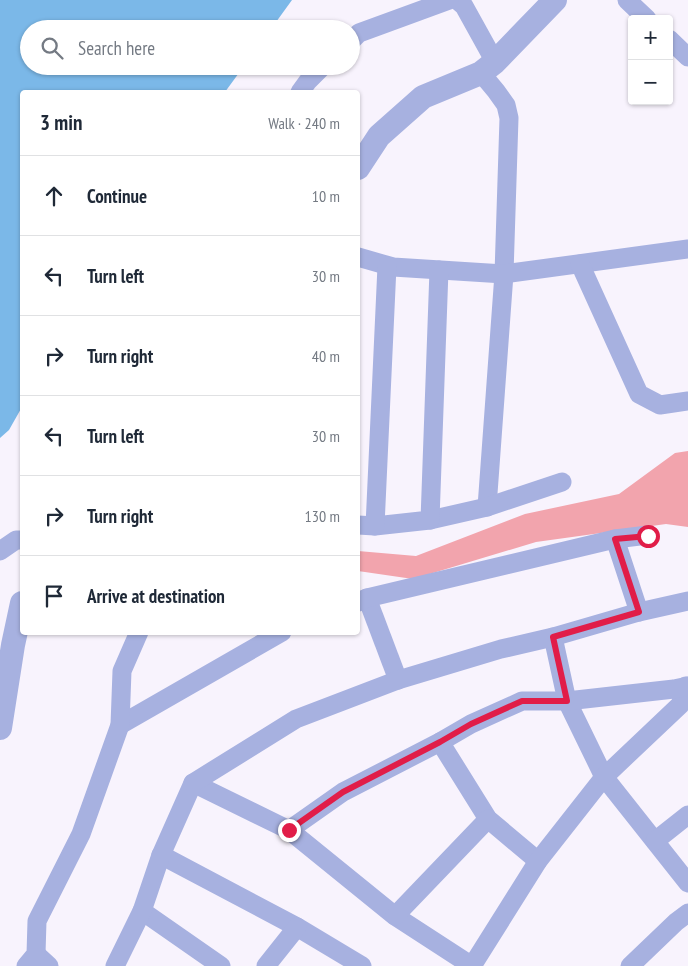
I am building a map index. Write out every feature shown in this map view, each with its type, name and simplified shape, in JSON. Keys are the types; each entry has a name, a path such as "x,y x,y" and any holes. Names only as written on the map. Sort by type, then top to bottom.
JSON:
{"street":[{"path":"360,34 448,0"},
{"path":"458,0 464,6 496,91 506,105 508,118 504,274 487,507"},
{"path":"360,165 379,136 423,97 488,67 555,0"},
{"path":"627,0 643,15"},
{"path":"673,43 688,57"},
{"path":"301,90 313,75"},
{"path":"360,258 393,267 504,274 688,249"},
{"path":"580,264 639,394 660,405 688,401"},
{"path":"387,266 366,525 430,520 487,507 562,482"},
{"path":"430,520 439,270"},
{"path":"398,680 362,600 615,539 648,536"},
{"path":"615,539 639,612"},
{"path":"0,551 16,540 20,540"},
{"path":"115,966 142,911 161,855 193,783 296,719 398,680 501,649 553,637 639,612 688,601"},
{"path":"0,728 20,612"},
{"path":"37,962 38,920 81,834 120,725 122,671 138,635"},
{"path":"120,725 277,635"},
{"path":"553,637 567,701 604,777 688,883"},
{"path":"193,783 289,830 395,916 472,966 538,861 604,777 680,705 687,686"},
{"path":"289,830 343,792 471,724 522,701 567,701 687,686"},
{"path":"440,742 488,819 538,861"},
{"path":"655,841 688,815"},
{"path":"395,916 488,819"},
{"path":"161,855 297,927 362,966"},
{"path":"142,911 221,966"},
{"path":"630,966 688,913"},
{"path":"266,966 297,927"}],"shaded area":[{"path":"688,451 688,527 666,524 536,542 413,579 360,571 360,551 416,556 525,514 619,494 675,453"}],"water":[{"path":"0,0 292,0 278,20 20,20 20,75 237,75 226,90 20,90 20,411 9,430 0,438"}],"route":[{"path":"289,830 343,792 471,724 522,701 567,701 553,637 639,612 615,539 648,536"}]}
